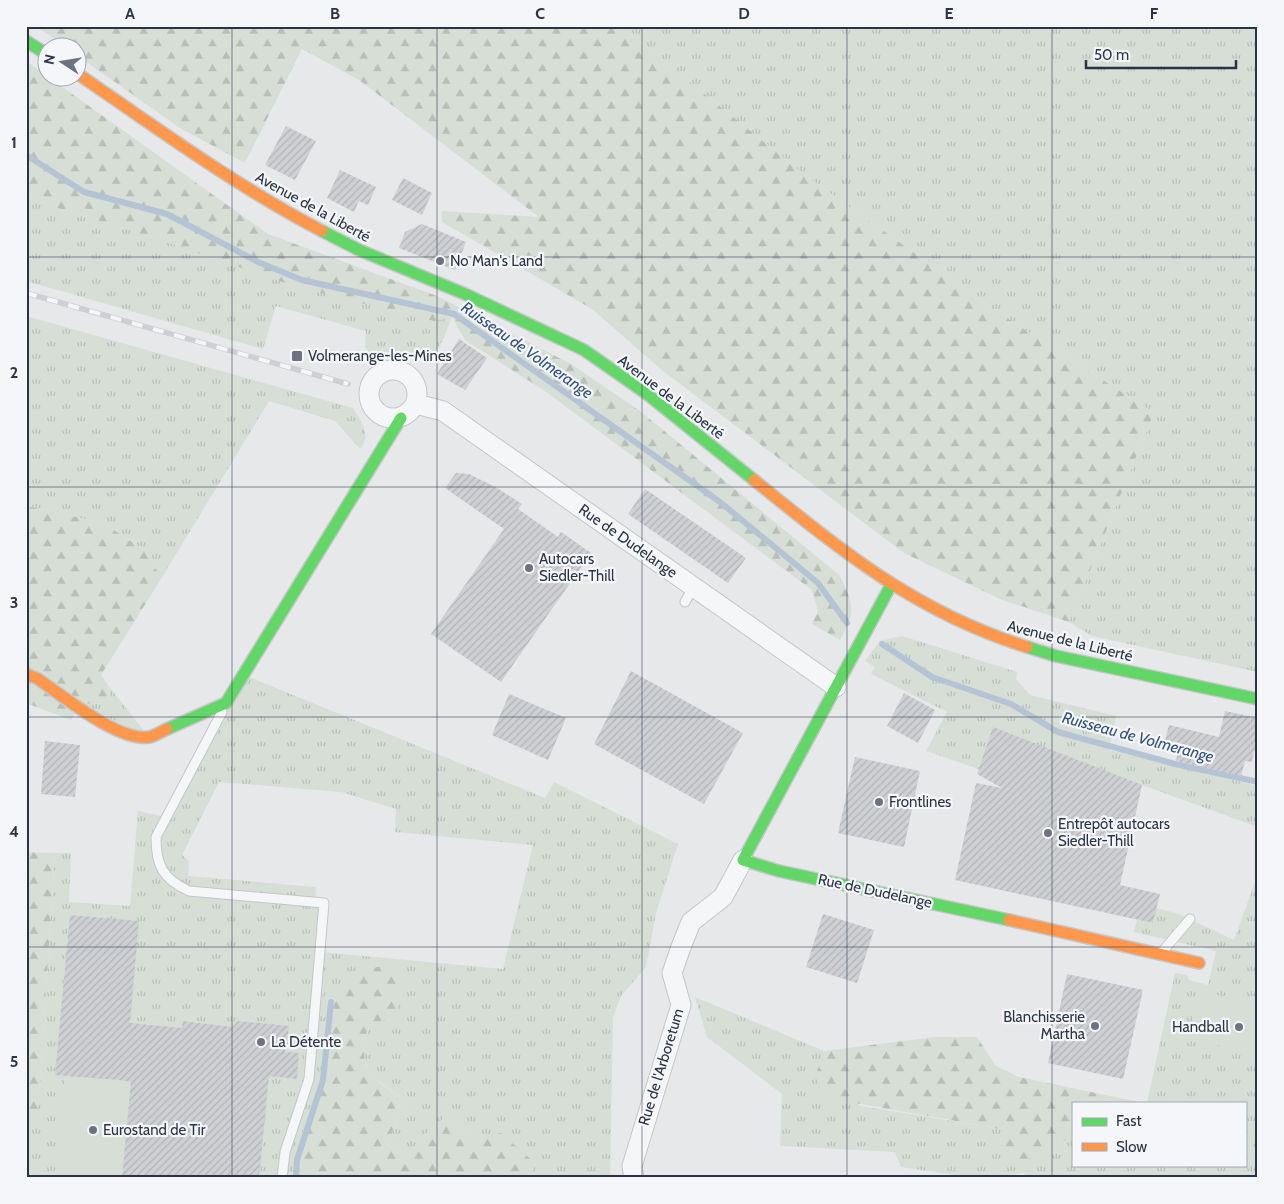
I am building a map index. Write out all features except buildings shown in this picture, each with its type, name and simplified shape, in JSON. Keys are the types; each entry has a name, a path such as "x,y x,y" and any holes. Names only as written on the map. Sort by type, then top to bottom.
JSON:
{"main road":[{"path":"26,41 38,49"},
{"name":"Avenue de la Liberté","path":"88,81 207,163 282,210 359,250 465,294 584,350 647,394 838,548 891,585 986,634 1056,656 1258,699"},
{"path":"26,674 38,679 110,727 128,735 149,737 226,703 401,418"},
{"path":"743,860 891,585"},
{"name":"Rue de Dudelange","path":"743,860 779,871 1199,963"}],"street":[{"path":"394,370 409,376 417,389 416,404 407,415 401,418 387,418 375,411 371,404 370,388 379,374 394,370"},
{"name":"Rue de Dudelange","path":"416,404 443,411 689,595 836,686"},
{"name":"Rue de l'Arboretum","path":"634,1178 632,1166 681,1005 672,973 691,922 723,897 743,860"}],"lane":[{"path":"226,703 156,837 156,855 162,872 175,884 189,891 324,903 309,1079 285,1152 282,1178"},
{"path":"1160,954 1190,919"}],"green space":[{"path":"36,26 621,26 806,176 1002,315 1154,413 1069,622 1000,599 904,553 663,371 592,309 442,222 442,211 539,217 359,80 302,49 245,163 180,128 88,63 88,38 53,38"},
{"path":"621,26 1258,26 1258,672 1092,636 1069,622 1154,413 1002,315 806,176"},
{"path":"26,61 38,70 38,88 64,88 268,234 437,296 571,364 640,411 839,575 848,593 851,608 851,615 845,631 840,640 812,624 818,611 812,590 545,391 465,340 452,317 434,321 300,288 151,237 26,198"},
{"path":"26,198 434,321 452,317 443,340 428,363 415,355 394,351 372,355 365,347 366,331 276,306 263,349 26,281"},
{"path":"26,316 353,408 364,428 365,439 360,449 335,421 269,401 161,579 146,551 103,523 27,506"},
{"path":"26,500 27,506 103,523 146,551 161,579 101,675 108,685 111,703 79,704 71,720 26,703"},
{"path":"902,636 1017,672 1016,679 1030,695 1116,716 1109,750 1258,786 1258,827 1142,785 979,769 926,751 947,712 871,674 875,667 865,661 880,641"},
{"path":"242,674 545,798 554,782 678,844 656,913 646,967 621,996 613,1018 610,1178 527,1178 536,1164 471,1137 445,1117 421,1138 408,1155 387,1146 406,1101 369,1074 363,1054 368,1023 331,1002 323,1080 297,1160 296,1178 26,1178 26,1112 38,1109 55,853 71,853 69,902 130,906 138,811 166,817","holes":["219,782 341,792 396,809 395,832 533,845 503,969 321,952 324,903 315,902 316,887 188,876 189,861 182,855"]},
{"path":"108,685 149,737 79,704 111,703"},
{"path":"26,852 55,853 38,1110 26,1112"},
{"path":"1258,874 1258,1121 1246,1122 1246,1102 1147,1102 1175,973 1187,975 1189,980 1208,985 1216,951 1134,932 1137,920 1153,923 1156,908 1179,914 1234,940"},
{"path":"381,966 403,973 395,1018 368,1024 365,1041 365,1063 369,1071 374,1078 406,1101 387,1146 408,1155 421,1138 445,1117 471,1137 501,1133 536,1164 527,1178 466,1178 460,1176 459,1178 296,1178 297,1160 323,1080 331,1002 362,971"},
{"path":"1204,990 1258,1010 1258,1060 1187,1034"},
{"path":"695,997 824,1051 816,1077 861,1106 1002,1129 1022,1161 1066,1140 1072,1140 1072,1166 1246,1166 1246,1163 1258,1165 1258,1178 1027,1178 1024,1173 976,1178 901,1167 895,1152 780,1146 782,1094 707,1037"},
{"path":"934,1037 977,1037 996,1066 1019,1077 1139,1102 1072,1102 1072,1140 1066,1140 1022,1161 1010,1159 1001,1129 827,1098 815,1077 824,1051"},
{"name":"Eurostand de Tir","path":"65,1076 131,1081 122,1178 55,1178"},
{"path":"1258,1121 1258,1165 1246,1163 1246,1122"}],"waterway":[{"name":"Ruisseau de Volmerange","path":"26,155 84,192 167,214 258,262 302,280 454,314 720,502 818,583 847,623"},
{"name":"Ruisseau de Volmerange","path":"882,644 932,677 1011,704 1058,732 1175,764 1258,782"},
{"path":"296,1178 297,1160 323,1080 331,1002"}],"railway":[{"path":"26,293 348,384"}],"traffic: fast":[{"path":"26,41 38,49"},
{"path":"322,231 359,250 465,294 584,350 647,394 754,480"},
{"path":"167,729 226,703 401,418"},
{"path":"891,585 743,860 779,871 1009,920"},
{"path":"1027,647 1056,656 1258,699"}],"traffic: slow":[{"path":"88,81 228,176 322,231"},
{"path":"754,480 850,555 915,598 987,633 1027,647"},
{"path":"26,674 38,679 107,725 123,732 137,737 149,737 167,729"},
{"path":"1009,920 1199,963"}],"place":[{"name":"No Man's Land","path":"440,261"},
{"name":"Volmerange-les-Mines","path":"297,356"},
{"name":"Autocars Siedler-Thill","path":"529,568"},
{"name":"Frontlines","path":"879,802"},
{"name":"Entrepôt autocars Siedler-Thill","path":"1048,833"},
{"name":"Blanchisserie Martha","path":"1095,1026"},
{"name":"Handball","path":"1239,1027"},
{"name":"La Détente","path":"261,1042"},
{"name":"Eurostand de Tir","path":"93,1130"}]}
